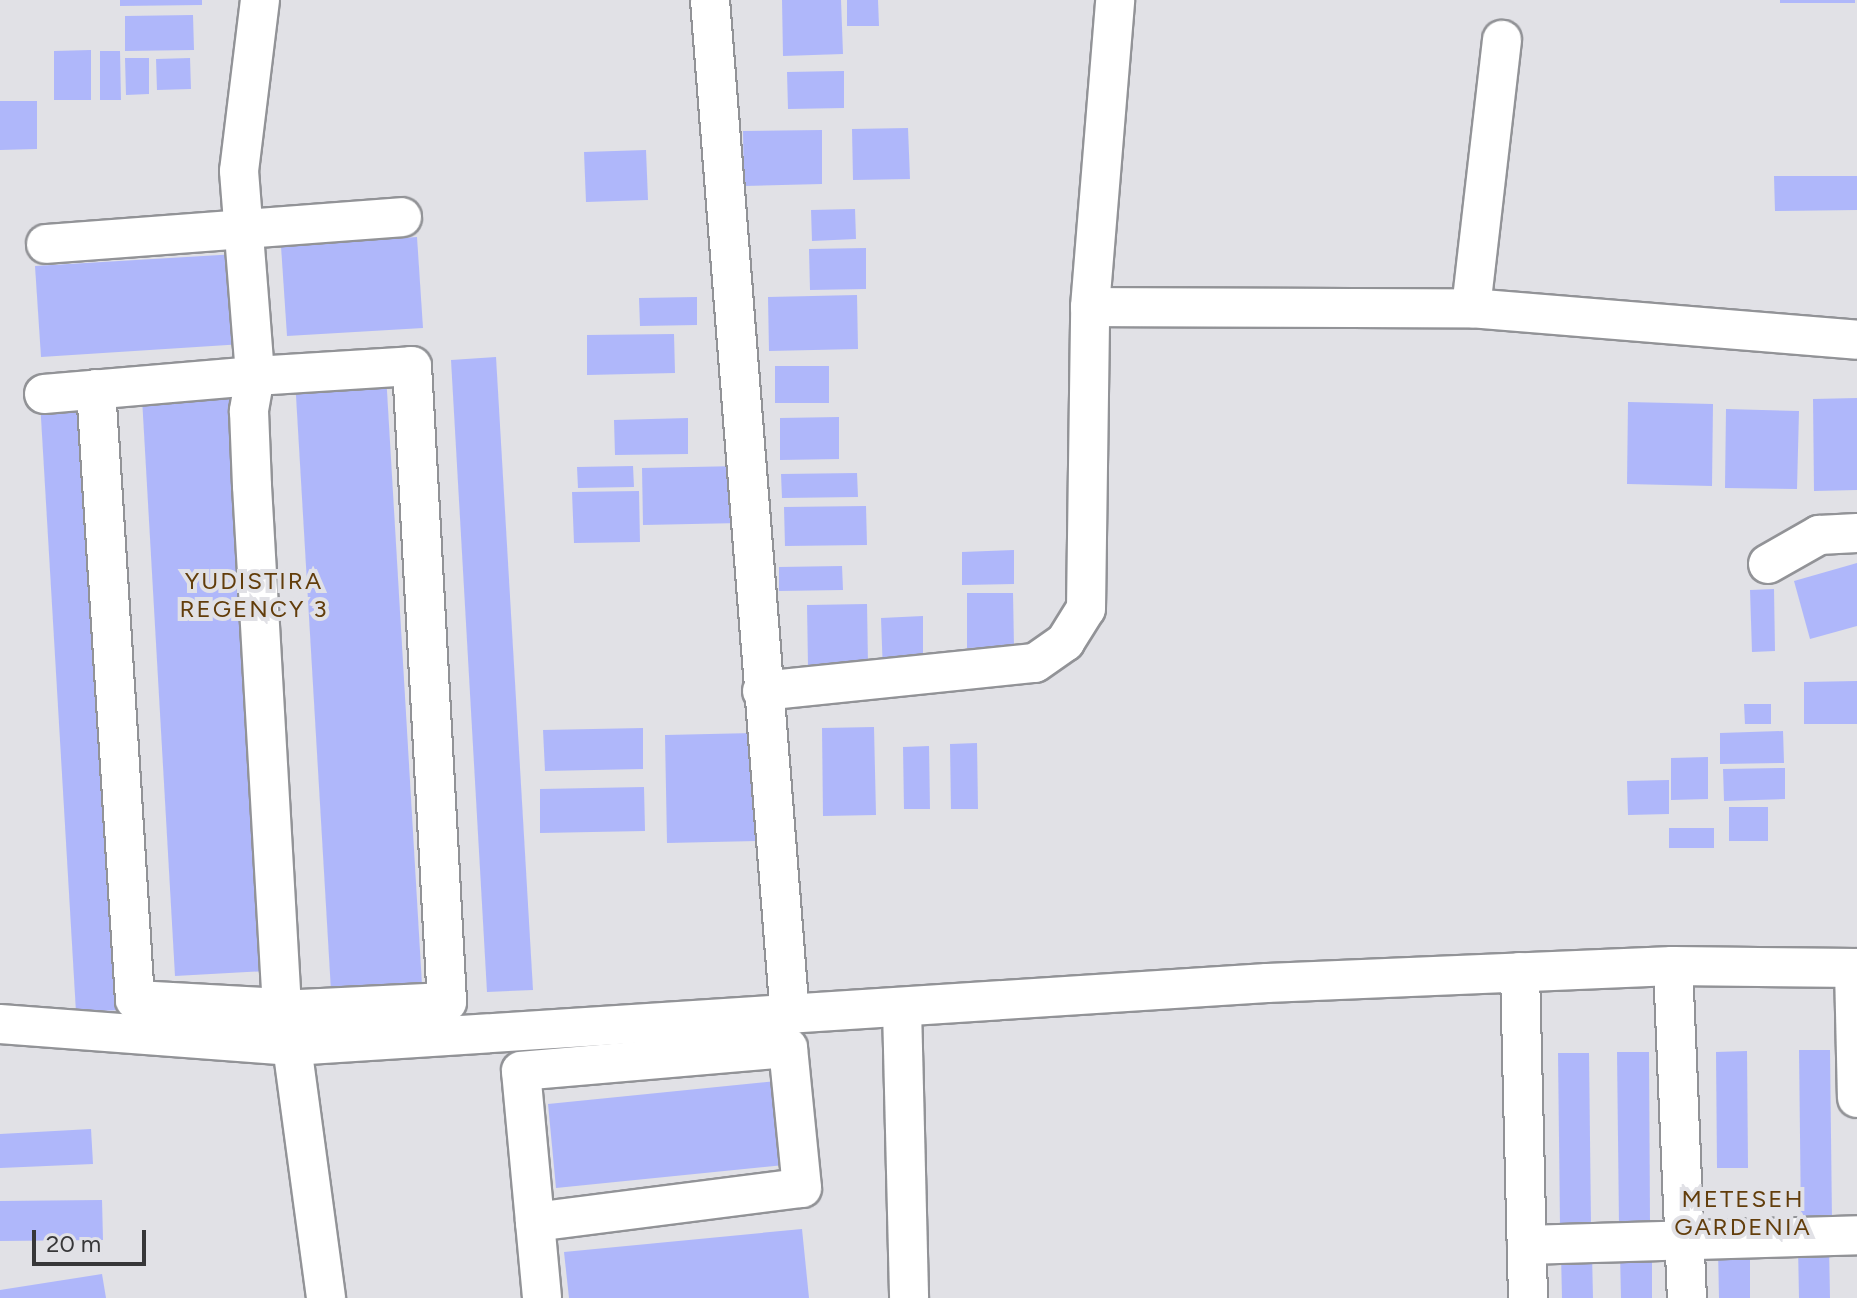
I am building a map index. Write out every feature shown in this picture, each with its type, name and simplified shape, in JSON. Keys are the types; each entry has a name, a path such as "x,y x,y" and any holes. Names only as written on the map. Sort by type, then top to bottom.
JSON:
{"street":[{"path":"260,0 239,171 255,376 249,411 262,484 292,1046 326,1298"},
{"path":"710,0 762,691 790,1016"},
{"path":"762,691 1035,663 1065,642 1086,609 1090,307 1115,0"},
{"path":"1471,308 1502,40"},
{"path":"46,244 402,217"},
{"path":"1090,307 1471,308 1857,340"},
{"path":"44,394 96,389 255,376 412,366 447,1002 291,1009 135,1000 96,389"},
{"path":"1768,564 1819,535 1857,533"},
{"path":"1673,966 1687,1240 1687,1298"},
{"path":"0,1024 292,1046 1520,972 1673,966 1855,968 1857,1098"},
{"path":"1520,972 1528,1298"},
{"path":"902,1008 909,1298"},
{"path":"535,1222 802,1188 788,1048 521,1071 542,1298"},
{"path":"1527,1245 1857,1235"}],"building":[{"path":"120,0 202,0 202,5 120,6"},
{"path":"782,0 841,0 843,54 783,56"},
{"path":"847,0 878,0 879,26 847,26"},
{"path":"1780,0 1855,0 1855,3 1780,3"},
{"path":"193,15 194,50 125,51 125,16"},
{"path":"91,50 91,100 54,100 54,51"},
{"path":"100,51 120,51 121,100 100,100"},
{"path":"125,58 149,58 149,94 126,95"},
{"path":"190,58 191,89 157,90 156,59"},
{"path":"844,71 844,108 788,109 787,72"},
{"path":"0,101 37,101 37,149 0,150"},
{"path":"908,128 910,179 853,180 852,129"},
{"path":"822,130 822,184 744,186 743,131"},
{"path":"646,150 648,200 586,202 584,152"},
{"path":"1774,176 1857,176 1857,210 1775,211"},
{"path":"855,209 856,239 812,241 811,210"},
{"path":"417,237 423,328 287,336 281,246"},
{"path":"866,248 866,289 810,290 809,249"},
{"path":"237,254 243,344 41,357 35,266"},
{"path":"857,295 858,349 769,351 768,297"},
{"path":"697,297 697,325 640,326 639,298"},
{"path":"674,334 675,373 587,375 587,335"},
{"path":"496,357 533,990 487,992 451,360"},
{"path":"775,366 829,366 829,403 775,403"},
{"path":"386,374 422,985 331,991 295,379"},
{"path":"233,393 267,971 175,976 142,398"},
{"path":"86,398 122,1010 76,1012 40,401"},
{"path":"1857,398 1857,490 1814,491 1813,399"},
{"path":"1628,402 1713,404 1712,486 1627,484"},
{"path":"1726,409 1799,411 1797,489 1725,488"},
{"path":"839,417 839,459 780,460 780,418"},
{"path":"688,418 688,454 615,455 614,420"},
{"path":"633,466 634,487 578,488 577,467"},
{"path":"740,466 741,523 643,525 642,468"},
{"path":"857,473 858,497 782,498 781,474"},
{"path":"639,491 640,542 574,543 572,492"},
{"path":"866,506 867,545 785,546 784,507"},
{"path":"1014,550 1014,584 962,585 962,552"},
{"path":"1857,563 1857,626 1810,639 1794,581"},
{"path":"842,566 843,590 779,591 779,567"},
{"path":"1774,589 1775,651 1752,652 1750,590"},
{"path":"967,593 1013,593 1014,647 967,648"},
{"path":"867,604 868,665 808,666 807,605"},
{"path":"923,616 923,673 883,674 881,618"},
{"path":"1857,681 1857,724 1804,724 1804,682"},
{"path":"1744,704 1771,704 1771,724 1745,724"},
{"path":"874,727 876,815 823,816 822,728"},
{"path":"643,728 643,769 545,771 543,730"},
{"path":"1783,731 1784,763 1720,764 1720,733"},
{"path":"754,733 757,841 667,843 665,735"},
{"path":"977,743 978,809 951,809 950,744"},
{"path":"929,746 930,809 904,809 903,747"},
{"path":"1708,757 1708,799 1671,800 1671,758"},
{"path":"1785,768 1785,799 1724,801 1723,769"},
{"path":"1669,780 1669,814 1628,815 1627,781"},
{"path":"644,787 645,831 540,833 540,789"},
{"path":"1729,807 1768,807 1768,841 1729,841"},
{"path":"1669,828 1714,828 1714,848 1669,848"},
{"path":"1799,1050 1830,1050 1832,1222 1801,1222"},
{"path":"1747,1051 1748,1168 1717,1168 1716,1052"},
{"path":"1617,1052 1649,1052 1650,1224 1619,1225"},
{"path":"1558,1053 1589,1053 1591,1225 1560,1226"},
{"path":"786,1080 794,1164 556,1188 548,1104"},
{"path":"91,1129 93,1164 0,1168 0,1134"},
{"path":"102,1200 103,1240 0,1241 0,1201"},
{"path":"802,1229 809,1298 569,1298 564,1252"},
{"path":"1798,1245 1829,1245 1830,1298 1799,1298"},
{"path":"1750,1247 1750,1298 1719,1298 1718,1248"},
{"path":"1652,1252 1652,1298 1621,1298 1620,1253"},
{"path":"1561,1254 1592,1254 1593,1298 1562,1298"},
{"path":"102,1274 106,1298 0,1298 0,1290"}],"district":[{"name":"YUDISTIRA REGENCY 3","path":"254,595"},
{"name":"METESEH GARDENIA","path":"1743,1213"}]}
